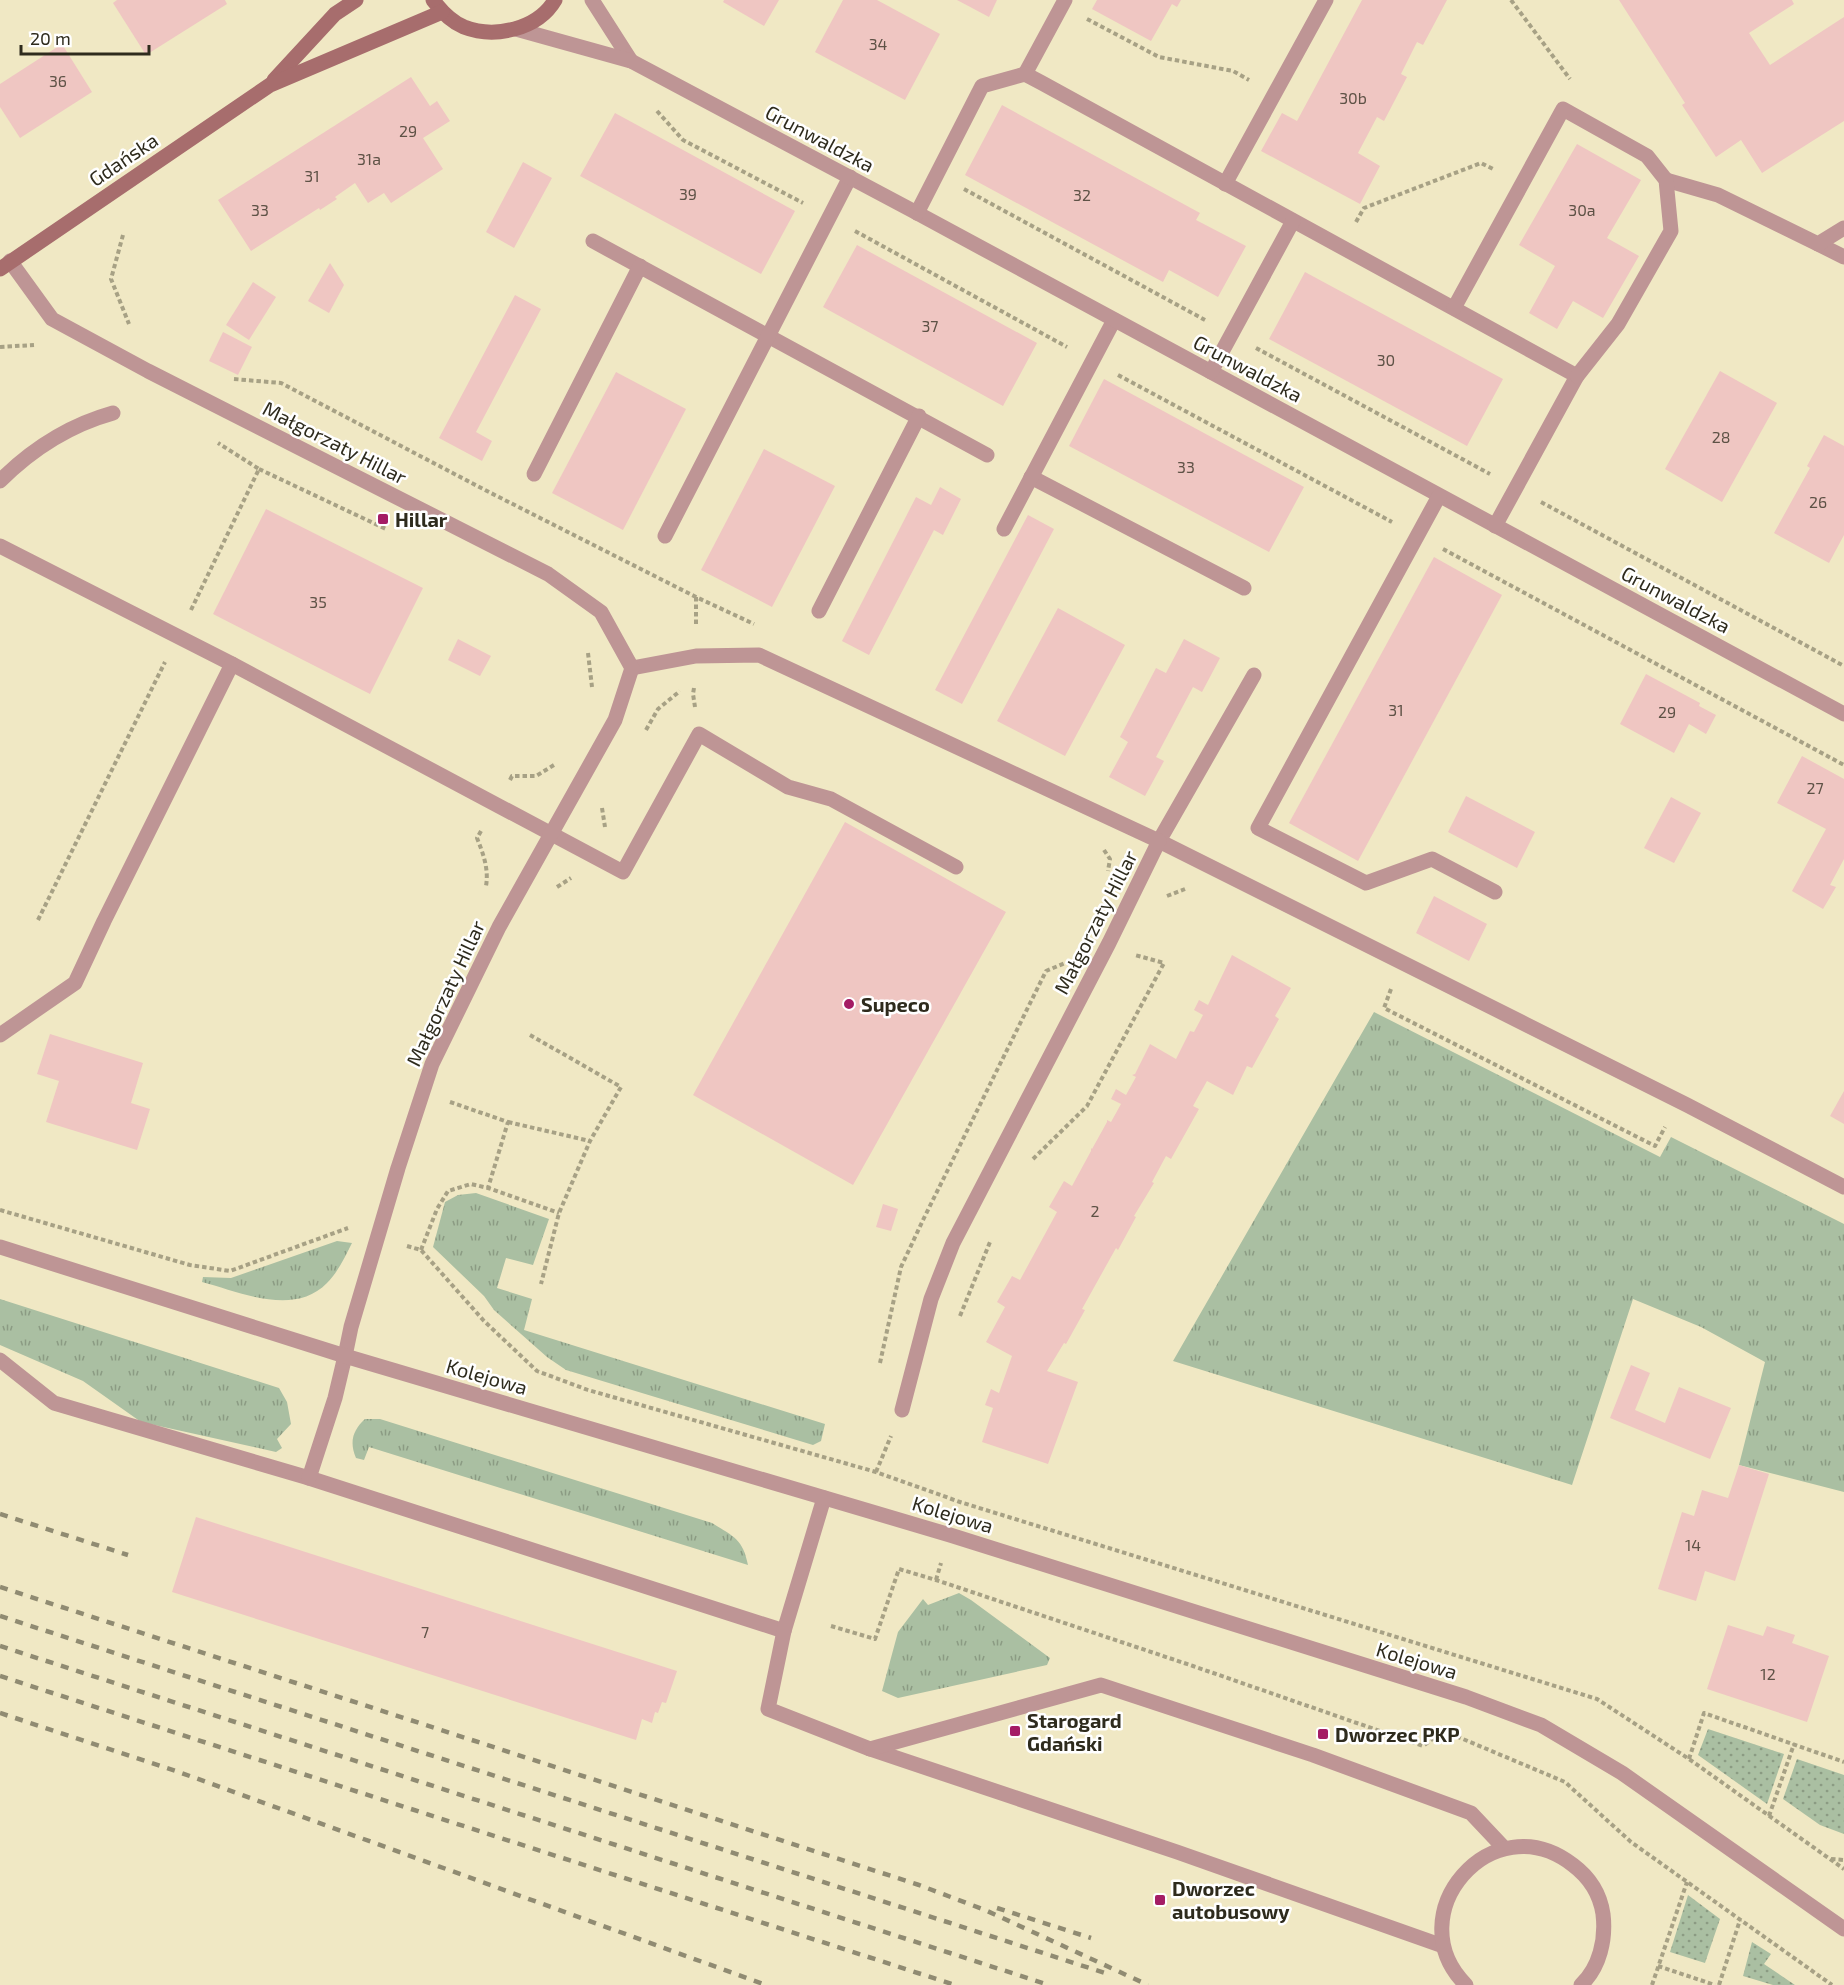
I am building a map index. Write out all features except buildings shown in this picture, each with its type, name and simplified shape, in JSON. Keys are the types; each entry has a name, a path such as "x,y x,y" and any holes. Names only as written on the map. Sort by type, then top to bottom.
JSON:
{"main road":[{"name":"Gdańska","path":"270,85 336,14 356,0"},
{"path":"438,6 464,27 490,33 516,30 536,20 555,0"},
{"name":"Gdańska","path":"5,265 270,85 438,6"}],"street":[{"name":"Grunwaldzka","path":"592,0 631,61"},
{"path":"1225,184 1326,0"},
{"path":"1025,74 1063,2"},
{"name":"Grunwaldzka","path":"516,30 631,61 1844,714"},
{"path":"917,213 982,86 1025,74 1577,376"},
{"path":"1454,308 1563,109 1647,156 1666,180 1671,231 1618,324 1577,376 1495,526"},
{"path":"665,536 850,177"},
{"path":"1666,180 1718,195 1844,257"},
{"path":"1211,372 1293,221"},
{"path":"1818,244 1844,228"},
{"path":"593,241 919,416 987,455"},
{"name":"Małgorzaty Hillar","path":"5,265 52,319 548,574 601,612 632,668 615,720 499,927 432,1064 398,1168 351,1328 335,1398 309,1478"},
{"path":"534,474 640,266"},
{"path":"1004,529 1114,320"},
{"path":"0,480 37,449 93,419 113,413"},
{"path":"819,611 919,416"},
{"path":"1031,477 1244,588"},
{"path":"1439,496 1258,828 1366,883 1432,859 1495,892"},
{"path":"0,546 232,664 623,872 699,734 788,786 831,799 956,867"},
{"name":"Małgorzaty Hillar","path":"632,668 696,656 759,655 1159,841 1109,943 953,1243 931,1299 902,1410"},
{"path":"0,1035 75,983 232,664"},
{"path":"1254,675 1159,841 1687,1105 1844,1187"},
{"name":"Kolejowa","path":"0,1246 345,1356 961,1538 1466,1697 1541,1725 1622,1773 1844,1929"},
{"path":"0,1360 54,1403 309,1478 784,1631"},
{"path":"824,1498 784,1631 768,1709 870,1749 1177,1852 1443,1946"},
{"path":"870,1749 1101,1685 1312,1755 1471,1813 1504,1848"},
{"path":"1466,1985 1455,1974 1443,1946 1443,1915 1454,1885 1475,1862 1504,1848 1533,1847 1562,1856 1585,1874 1600,1900 1605,1929 1599,1958 1581,1985"}],"path":[{"path":"1063,2 1159,57 1233,71 1274,94"},
{"path":"655,109 683,140 830,217 1431,545 1844,765"},
{"path":"1342,248 1364,208 1481,163 1522,184"},
{"path":"937,174 1844,666"},
{"path":"123,235 111,279 128,324 136,329"},
{"path":"696,597 696,634"},
{"path":"642,736 658,709 683,687"},
{"path":"556,887 576,874 593,879 603,861 615,838 604,826 601,803"},
{"path":"1099,842 1110,860 1108,876"},
{"path":"1163,898 1183,889 1191,889"},
{"path":"1025,1166 1087,1106 1164,963 1128,953"},
{"path":"880,1364 901,1267 1046,971 1069,961"},
{"path":"1393,981 1384,1008 1655,1146 1666,1124"},
{"path":"530,1035 621,1087 590,1141 559,1213 541,1284"},
{"path":"454,1091 449,1101 508,1122 590,1141"},
{"path":"489,1188 508,1122"},
{"path":"421,1250 437,1209 448,1191 471,1184 489,1188 559,1213"},
{"path":"0,1210 190,1265 230,1270 346,1227 379,1237 421,1250 484,1320 537,1371 588,1390"},
{"path":"957,1327 995,1231"},
{"path":"876,1472 902,1410"},
{"path":"936,1580 944,1554"},
{"path":"1689,1759 1704,1713 1844,1762"},
{"path":"1769,1816 1794,1744"},
{"path":"1830,1859 1844,1860"},
{"path":"1652,1985 1687,1882"},
{"path":"1719,1985 1740,1920"},
{"path":"1658,1966 1715,1985"}],"green space":[{"path":"1374,1012 1660,1157 1671,1137 1844,1224 1844,1492 1739,1465 1765,1362 1701,1327 1633,1299 1572,1485 1173,1361"},
{"path":"476,1193 549,1219 533,1265 506,1258 497,1288 532,1299 524,1330 825,1424 821,1441 813,1445 566,1370 547,1357 494,1310 484,1296 433,1247 445,1202 458,1195"},
{"path":"337,1241 352,1243 338,1269 327,1283 314,1293 299,1299 266,1299 202,1282 203,1277 231,1278"},
{"path":"0,1299 279,1388 287,1402 291,1424 277,1439 282,1448 276,1452 141,1422 83,1381 0,1345"},
{"path":"365,1419 380,1419 712,1523 736,1539 743,1549 748,1565 369,1447 364,1460 356,1458 353,1437"},
{"path":"959,1593 1050,1658 1047,1665 898,1698 882,1691 898,1632 923,1599 928,1605"},
{"path":"1708,1729 1784,1754 1767,1804 1698,1755"},
{"path":"1797,1759 1844,1775 1844,1834 1820,1825 1783,1799"},
{"path":"1688,1895 1720,1919 1705,1963 1670,1952"},
{"path":"1752,1942 1771,1954 1764,1964 1795,1985 1773,1985 1743,1976"}],"railway":[{"path":"0,1514 128,1555"},
{"path":"0,1587 919,1885 985,1910 1148,1985"},
{"path":"0,1616 1108,1974"},
{"path":"0,1646 1049,1985"},
{"path":"0,1676 955,1985"},
{"path":"0,1713 176,1771 766,1985"},
{"path":"997,1908 1091,1938"}],"place":[{"name":"Hillar","path":"383,519"},
{"name":"Supeco","path":"849,1004"},
{"name":"Starogard Gdański","path":"1015,1731"},
{"name":"Dworzec PKP","path":"1323,1734"},
{"name":"Dworzec autobusowy","path":"1160,1900"}]}
